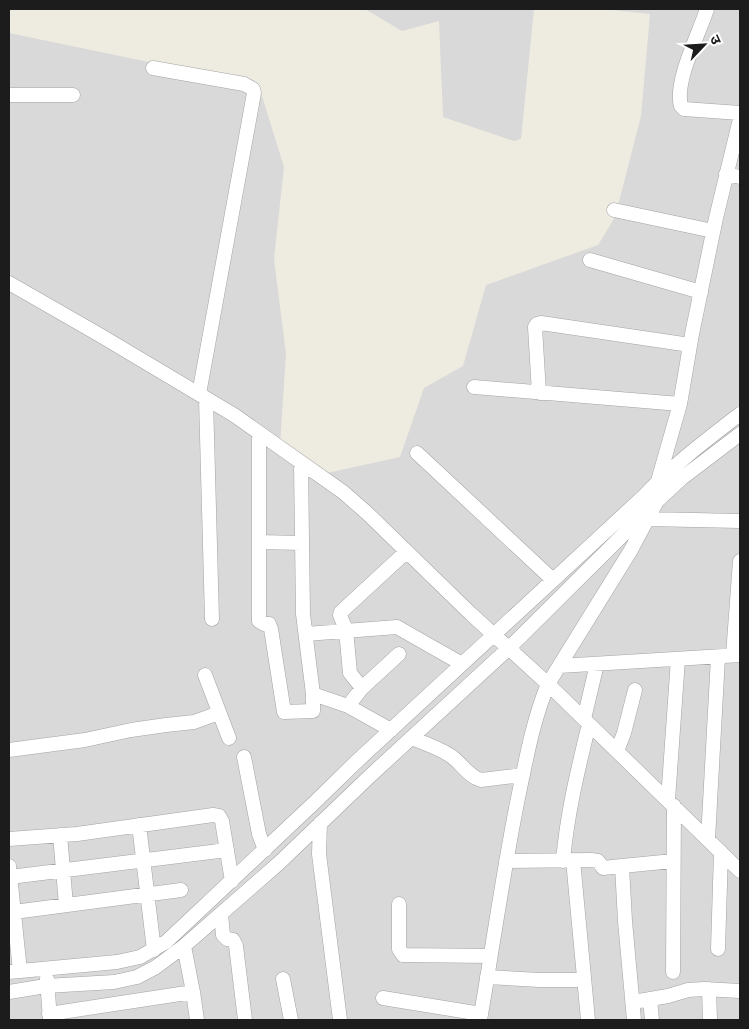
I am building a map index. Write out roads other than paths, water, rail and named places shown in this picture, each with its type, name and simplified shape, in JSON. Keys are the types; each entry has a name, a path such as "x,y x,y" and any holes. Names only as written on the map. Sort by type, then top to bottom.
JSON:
{"street":[{"path":"707,9 679,91 680,106 690,110 740,113"},
{"path":"153,68 244,84 253,90 254,93 203,397 212,619"},
{"path":"9,95 74,95"},
{"path":"383,998 480,1017 522,775 540,703 548,684 631,550 648,519 658,491 680,404 713,231 740,119"},
{"path":"726,174 740,177"},
{"path":"614,210 713,231"},
{"path":"590,260 701,292"},
{"path":"9,283 234,415 343,492 548,684 740,870"},
{"path":"539,393 535,327 537,324 541,323 690,345"},
{"path":"474,387 680,404"},
{"path":"227,850 62,870 9,872 15,971 46,977 114,982 137,977 156,967 184,946 279,863 320,823 391,730 462,664 501,641 658,491 701,444 740,414"},
{"path":"259,433 259,621 269,624 271,629 282,710 286,713 313,711 303,612 301,463"},
{"path":"9,992 46,977 140,957 166,942 265,850 361,770 411,738 501,641 553,580 643,498 682,478 740,434"},
{"path":"417,453 553,580"},
{"path":"648,519 740,521"},
{"path":"259,542 302,543"},
{"path":"362,688 350,673 346,630 341,618 341,612 406,552"},
{"path":"559,666 737,655 740,561"},
{"path":"306,634 397,627 462,664"},
{"path":"348,706 362,688 399,654"},
{"path":"708,839 718,657"},
{"path":"673,972 671,803 678,659"},
{"path":"588,1020 568,860 572,794 597,664"},
{"path":"205,675 229,738"},
{"path":"617,751 624,733 635,690"},
{"path":"312,694 327,697 348,706 391,730"},
{"path":"9,750 194,722 219,713"},
{"path":"411,738 449,755 475,778 481,780 522,775"},
{"path":"244,757 259,834 265,850"},
{"path":"9,839 60,835 213,815 218,816 222,820 232,880"},
{"path":"320,823 319,854 340,1020"},
{"path":"139,824 154,950"},
{"path":"60,835 66,905"},
{"path":"718,949 721,852"},
{"path":"506,861 596,860 603,868 673,861"},
{"path":"622,866 634,1020"},
{"path":"12,907 66,905 180,890"},
{"path":"399,904 399,949 404,955 490,956"},
{"path":"221,914 223,935 227,939 233,940 236,946 245,1020"},
{"path":"184,946 197,1020"},
{"path":"46,977 49,1017 193,992"},
{"path":"487,977 584,980"},
{"path":"283,979 291,1020"},
{"path":"709,989 710,1020"},
{"path":"633,1002 668,996 688,990 740,991"},
{"path":"650,999 652,1020"}]}
